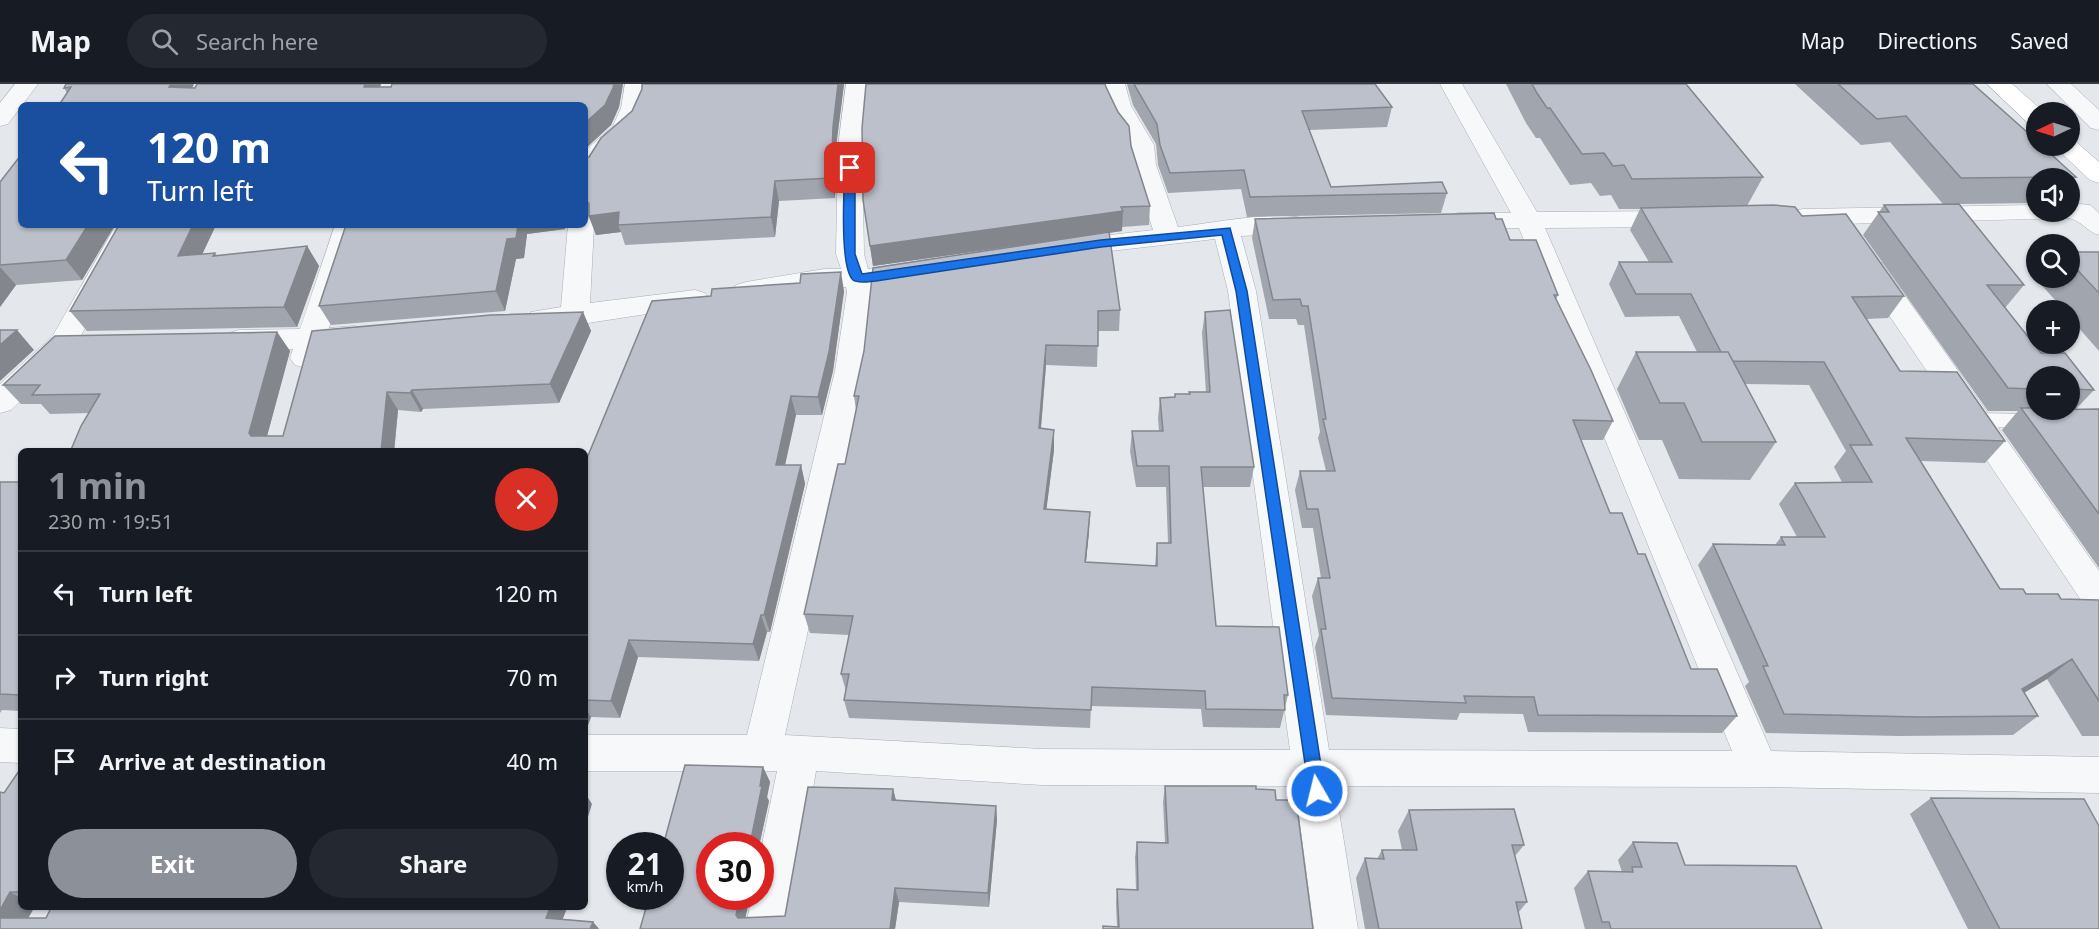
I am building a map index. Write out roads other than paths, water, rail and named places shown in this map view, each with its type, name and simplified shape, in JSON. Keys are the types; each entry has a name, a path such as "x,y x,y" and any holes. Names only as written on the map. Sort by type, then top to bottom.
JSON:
{"main road":[{"path":"1998,84 2026,109"},
{"path":"2077,156 2099,175"}],"street":[{"path":"0,118 27,84"},
{"path":"588,165 597,151 624,130 633,108 636,84"},
{"path":"767,929 781,753 850,371 861,292 850,254 850,147 857,84"},
{"path":"1114,84 1123,114 1142,145 1144,165 1168,236"},
{"path":"1451,84 1529,222 1759,769"},
{"path":"2058,84 2099,123"},
{"path":"2080,211 2099,227"},
{"path":"1776,217 2026,213"},
{"path":"1835,216 2099,598"},
{"path":"1431,222 1706,219"},
{"path":"1043,252 1256,226 1326,225"},
{"path":"0,402 63,343 127,228"},
{"path":"298,384 310,339 347,228"},
{"path":"575,316 581,228"},
{"path":"1226,231 1242,291 1336,929"},
{"path":"516,322 575,316 824,278 858,278 945,267"},
{"path":"216,341 310,339 378,334"},
{"path":"63,343 98,342"},
{"path":"0,745 18,746"},
{"path":"588,753 781,753 1042,767 1759,769 2099,775"}],"lane":[{"path":"1975,420 2054,421"}]}
